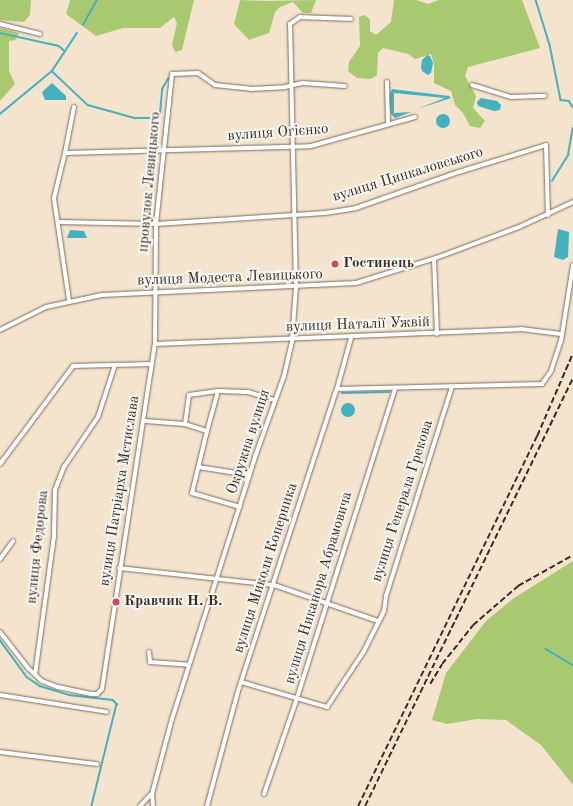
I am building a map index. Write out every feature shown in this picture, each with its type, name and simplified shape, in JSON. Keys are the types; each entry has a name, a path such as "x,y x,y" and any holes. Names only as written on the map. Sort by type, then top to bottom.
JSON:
{"street":[{"name":"Окружна вулиця","path":"153,806 152,794 189,665 216,577 275,400 292,340 296,287 289,86 290,24 294,19 300,17 351,19"},
{"path":"0,24 40,34"},
{"name":"провулок Левицького","path":"154,292 156,224 172,74 198,73 215,85 251,89 289,86"},
{"path":"387,82 388,124"},
{"path":"289,86 303,83 345,86"},
{"path":"472,85 511,97 545,96"},
{"path":"69,300 54,198 59,169 65,153 74,108"},
{"name":"вулиця Огієнко","path":"65,153 164,152 291,147 336,141 415,117"},
{"name":"вулиця Цинкаловського","path":"58,222 156,224 293,216 356,208 459,172 546,145 548,215"},
{"name":"вулиця Модеста Левицького","path":"0,330 46,307 69,300 102,295 356,283 434,259 548,215 573,202"},
{"path":"434,259 437,334"},
{"path":"337,389 395,389 542,384 551,371 562,334 573,265"},
{"name":"вулиця Патріарха Мстислава","path":"35,675 58,687 92,694 100,692 119,568 145,421 155,344 154,292"},
{"name":"вулиця Наталії Ужвій","path":"155,344 352,338 521,329 562,334"},
{"name":"вулиця Миколи Коперника","path":"207,806 241,682 274,585 352,338"},
{"path":"0,464 69,369 79,365 152,364"},
{"name":"вулиця Федорова","path":"35,675 54,536 55,490 70,456 98,417 115,365"},
{"name":"вулиця Генерала Грекова","path":"297,698 328,707 364,651 385,606 386,596 452,387"},
{"name":"вулиця Никанора Абрамовича","path":"264,794 297,698 395,389"},
{"path":"185,424 189,395 218,392 248,392 275,400"},
{"path":"218,392 192,493 240,507"},
{"path":"145,421 185,424 207,430"},
{"path":"198,467 250,475"},
{"name":"вулиця Федорова","path":"0,559 13,541"},
{"path":"119,568 216,577 274,585 378,621"},
{"path":"0,632 35,675"},
{"path":"149,652 150,662 189,665"},
{"path":"241,682 297,698"},
{"path":"0,695 107,712"},
{"path":"0,752 97,764"},
{"name":"Окружна вулиця","path":"140,806 152,794"}],"green space":[{"path":"0,0 31,0 30,15 24,22 0,20"},
{"path":"70,0 194,0 182,50 175,52 172,45 177,23 174,17 160,28 123,28 96,36 66,14"},
{"path":"240,0 316,0 311,13 303,13 293,2 280,7 275,12 269,33 249,40 234,24"},
{"path":"394,0 416,0 428,4 439,0 522,0 540,48 468,67 465,76 476,96 473,108 485,121 480,128 470,126 463,113 455,105 451,91 434,83 434,64 431,54 415,59 408,54 383,48 378,53 377,75 371,79 357,78 348,71 349,62 360,46 359,17 364,15 370,19 370,31 376,35 391,22"},
{"path":"0,28 19,33 15,40 9,41 9,71 15,84 0,101"},
{"path":"573,561 573,785 541,745 506,720 477,719 447,724 432,720 446,673 486,621 514,598"}],"water":[{"path":"427,55 430,56 433,63 431,73 428,75 422,71 421,67 422,60"},
{"path":"52,83 66,96 66,100 45,100 42,92"},
{"path":"392,89 449,96 451,98 417,109 445,98 394,93 394,113 411,112 395,118 391,114 389,96"},
{"path":"481,98 497,101 501,105 500,110 494,111 478,106 477,102"},
{"path":"440,114 446,114 450,118 450,124 446,128 440,128 436,124 436,118"},
{"path":"558,229 569,232 568,257 563,260 554,257"},
{"path":"70,230 84,231 87,238 67,238"},
{"path":"345,403 351,403 355,407 355,413 351,417 345,417 341,413 341,407"}],"waterway":[{"path":"83,25 97,0"},
{"path":"536,0 550,45 561,100 569,101 573,107"},
{"path":"0,33 59,46 65,51"},
{"path":"0,114 52,71 77,33"},
{"path":"52,71 88,105 135,118 152,118 160,114 162,89 168,79"},
{"path":"552,181 568,155 573,128"},
{"path":"342,393 389,392"},
{"path":"0,640 27,677 40,686 69,695 113,700 117,704 92,806"},
{"path":"546,649 573,665"}],"railway":[{"path":"358,806 537,436 573,353"},
{"path":"365,806 573,377"},
{"path":"430,684 442,664 473,625 518,586 573,555"}],"place":[{"name":"Гостинець","path":"335,264"},
{"name":"Кравчик Н. В.","path":"116,602"}]}
